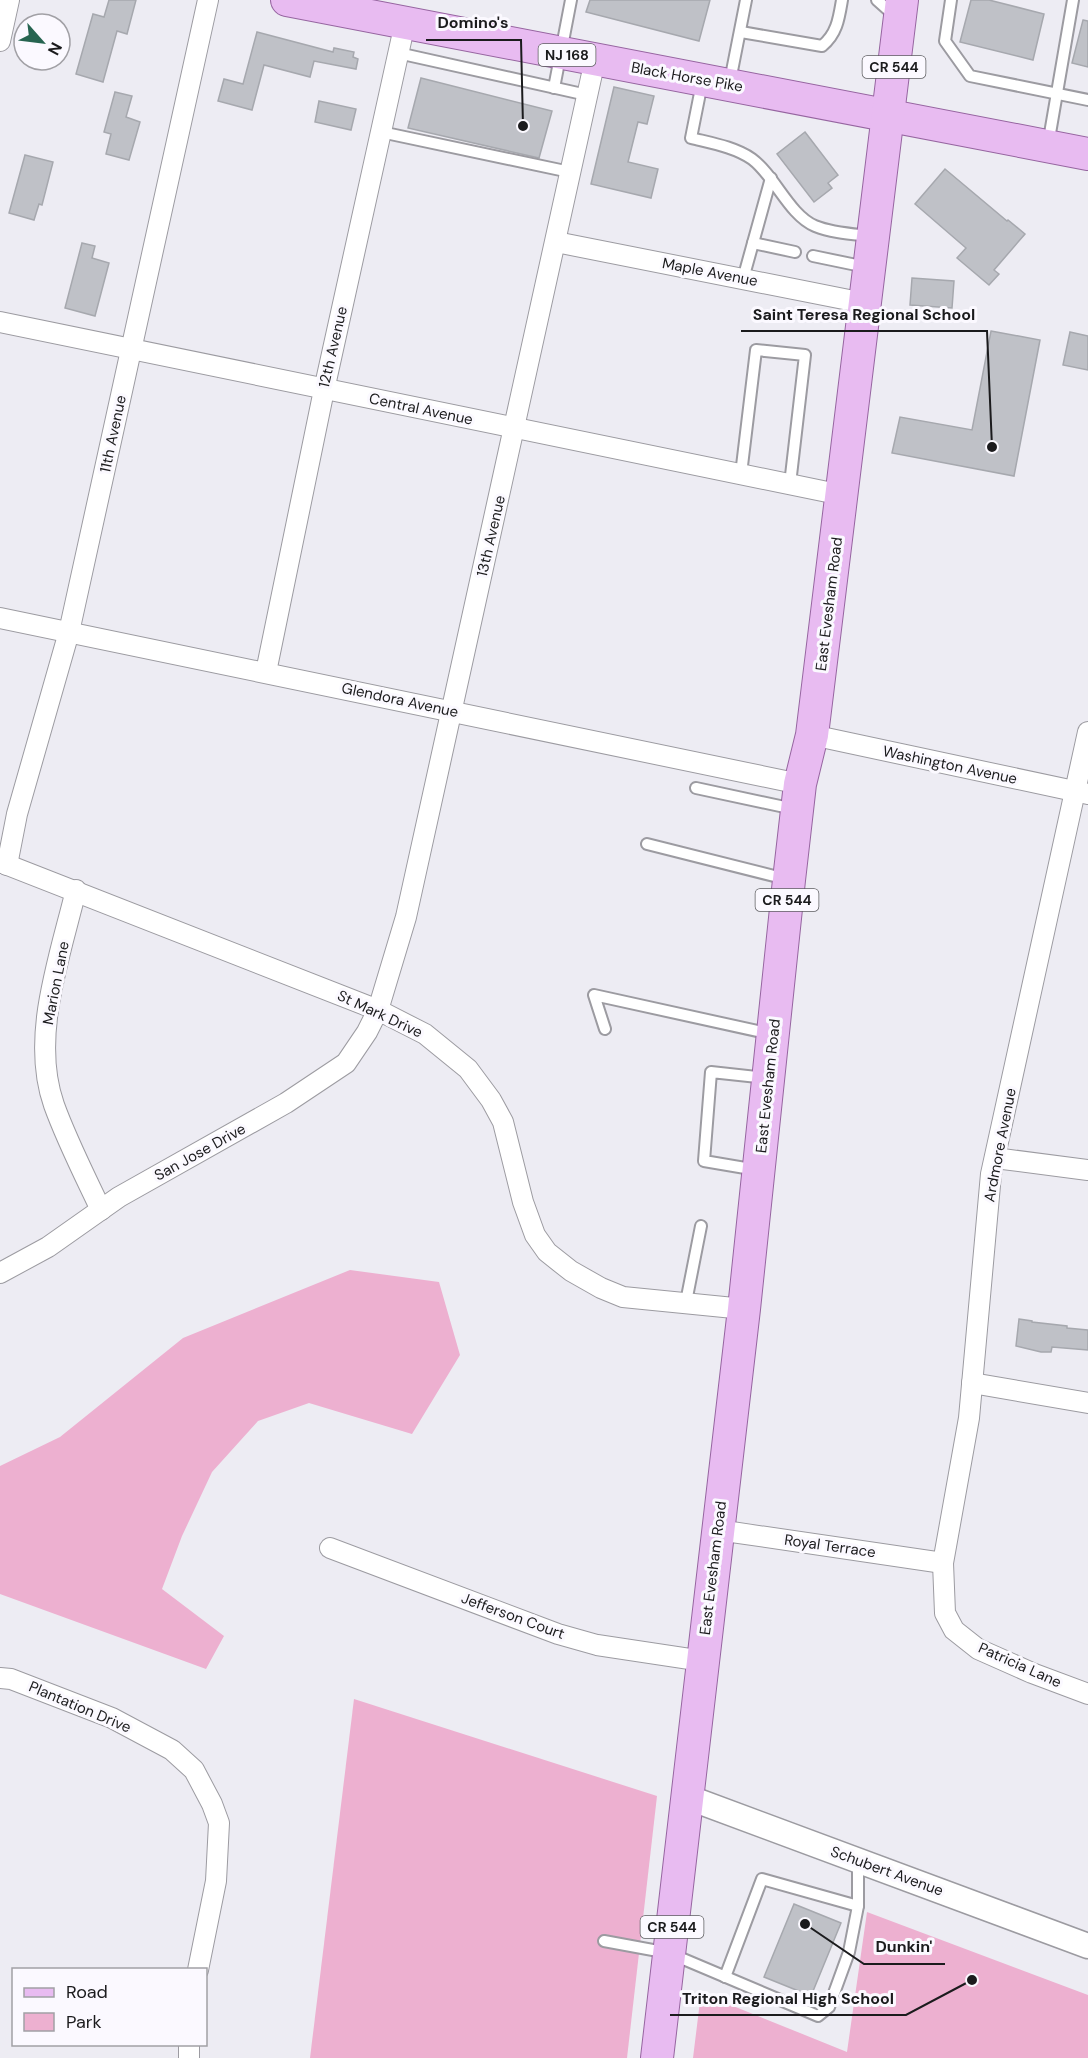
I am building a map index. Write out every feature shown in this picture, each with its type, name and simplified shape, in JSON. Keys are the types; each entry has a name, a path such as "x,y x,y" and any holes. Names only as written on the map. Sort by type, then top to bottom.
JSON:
{"main road":[{"name":"Black Horse Pike","path":"287,0 405,23 439,46 561,54 888,114 1088,154"},
{"name":"CR 544","path":"888,114 893,7"},
{"name":"East Evesham Road","path":"657,2058 744,1309 789,880 799,797 812,735 888,114"}],"street":[{"path":"0,41 2,21 9,0"},
{"name":"11th Avenue","path":"4,863 69,632 208,0"},
{"name":"12th Avenue","path":"266,672 324,390 405,23"},
{"name":"13th Avenue","path":"378,1010 406,917 595,60"},
{"name":"Maple Avenue","path":"556,242 864,303"},
{"name":"Central Avenue","path":"0,322 842,495"},
{"name":"Glendora Avenue","path":"0,618 452,711 799,797"},
{"name":"Ardmore Avenue","path":"943,1563 969,1418 992,1174 1082,793 1088,732"},
{"name":"Washington Avenue","path":"812,735 1082,793"},
{"name":"St Mark Drive","path":"4,863 378,1010 425,1034 468,1069 491,1100 503,1122 523,1202 535,1235 547,1252 571,1271 623,1297 744,1309"},
{"name":"Marion Lane","path":"76,890 46,1016 45,1060 54,1104 101,1210"},
{"name":"San Jose Drive","path":"0,1273 48,1247 129,1191 286,1103 346,1063 367,1032 378,1010"},
{"path":"995,1158 1088,1170"},
{"path":"972,1383 1088,1403"},
{"name":"Royal Terrace","path":"718,1530 943,1563"},
{"name":"Jefferson Court","path":"330,1548 558,1634 597,1645 703,1661"},
{"name":"Patricia Lane","path":"943,1563 945,1612 954,1630 978,1649 1088,1694"},
{"name":"Plantation Drive","path":"0,1678 11,1679 112,1718 172,1750 194,1770 219,1823 216,1881 198,1968"},
{"name":"Schubert Avenue","path":"687,1797 1088,1946"}],"lane":[{"path":"554,88 571,0"},
{"path":"746,0 741,32 691,138 729,148 752,159 771,178 798,213 813,225 829,230 872,236"},
{"path":"741,32 822,46 832,39 839,19 842,0"},
{"path":"951,0 945,41 970,76 1088,100"},
{"path":"1047,147 1073,0"},
{"path":"398,54 439,46 554,88 587,95"},
{"path":"381,132 570,172"},
{"path":"743,279 771,178"},
{"path":"753,243 795,252"},
{"path":"813,256 868,268"},
{"path":"741,474 756,350 805,355 790,484"},
{"path":"696,788 799,797"},
{"path":"647,844 789,880"},
{"path":"605,1029 594,995 774,1034"},
{"path":"759,1170 704,1161 711,1072 769,1079"},
{"path":"686,1302 702,1226"},
{"path":"604,1941 669,1953 818,2016 829,2007 849,1952 858,1906 858,1861"},
{"path":"725,1977 762,1879 858,1906"}],"green space":[{"path":"350,1270 439,1282 460,1355 412,1434 309,1403 258,1421 212,1472 182,1536 162,1589 224,1636 206,1669 0,1594 0,1466 60,1437 183,1338"},
{"path":"354,1699 657,1796 627,2058 310,2058"},
{"path":"867,1912 1088,1995 1088,2058 693,2058 701,1993 847,2052"}],"building":[{"path":"109,0 136,0 127,34 117,31 103,82 76,74 93,14 104,17"},
{"path":"590,0 710,0 699,41 586,12"},
{"path":"971,0 989,0 1044,14 1033,60 960,42"},
{"path":"1083,20 1088,21 1088,67 1072,63"},
{"path":"257,32 333,52 334,48 354,52 353,57 358,59 356,69 314,61 310,77 264,65 252,110 218,101 224,79 243,84"},
{"path":"421,78 552,111 539,158 408,128"},
{"path":"614,87 654,96 647,124 638,122 628,162 658,169 651,198 591,184"},
{"path":"115,92 132,96 126,117 140,122 129,160 106,154 111,134 104,132"},
{"path":"319,101 356,109 351,130 315,122"},
{"path":"805,132 838,175 828,183 832,188 814,202 777,154"},
{"path":"25,155 53,162 42,205 39,204 34,220 9,213"},
{"path":"945,169 1025,234 994,270 999,274 989,285 957,258 966,248 915,204"},
{"path":"82,243 95,246 92,258 109,263 95,316 65,308"},
{"path":"912,278 954,281 952,308 910,305"},
{"path":"991,331 1040,340 1014,476 892,453 900,417 972,430"},
{"path":"1070,332 1088,336 1088,370 1063,365"},
{"path":"1019,1319 1088,1330 1088,1350 1052,1347 1051,1352 1041,1352 1016,1346"},
{"path":"794,1904 841,1923 811,1996 764,1977"}],"place":[{"name":"Domino's","path":"523,126"},
{"name":"Saint Teresa Regional School","path":"992,447"},
{"name":"Dunkin'","path":"805,1924"},
{"name":"Triton Regional High School","path":"972,1980"}]}
